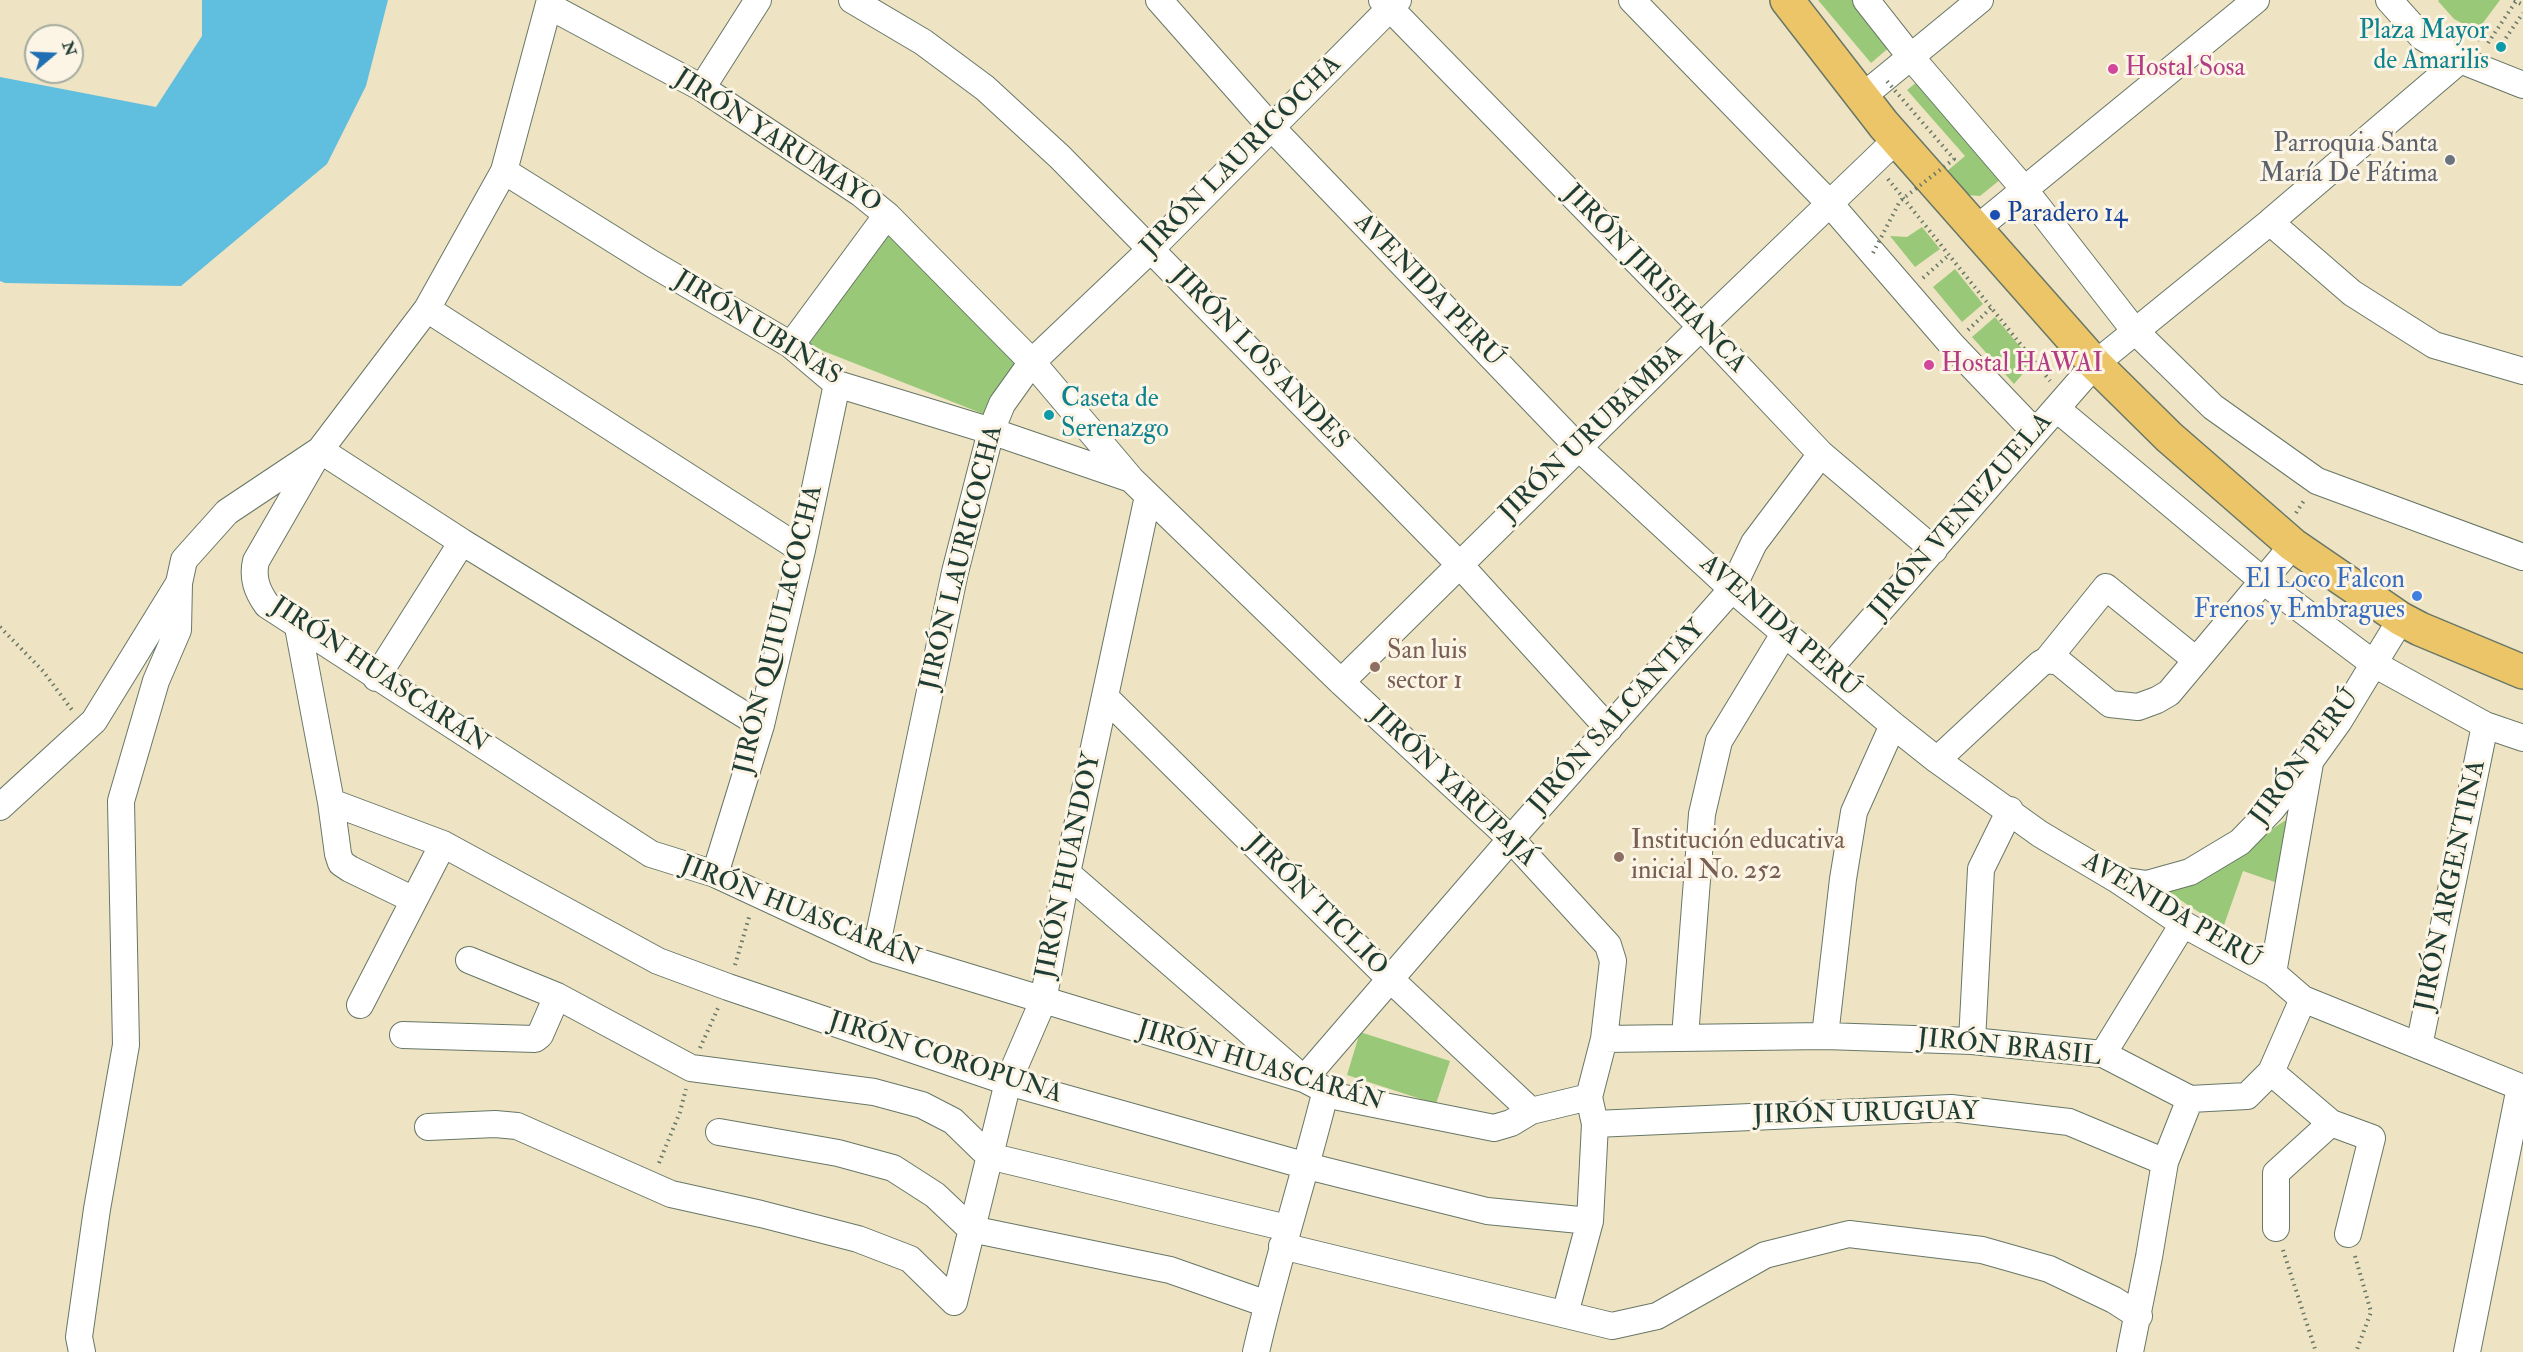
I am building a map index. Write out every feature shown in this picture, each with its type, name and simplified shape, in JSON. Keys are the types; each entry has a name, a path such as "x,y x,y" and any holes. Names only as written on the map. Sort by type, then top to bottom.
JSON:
{"highway":[{"path":"1787,0 1874,88 1898,140 1975,230 2095,364 2169,437 2287,540 2401,619 2420,630 2523,672"}],"street":[{"path":"702,88 758,0"},
{"name":"JIRÓN LOS ANDES","path":"852,0 923,42 985,88 1060,157 1458,564 1609,729"},
{"name":"AVENIDA PERÚ","path":"1159,0 1272,128 1579,448 1732,589 1893,726 2040,834 2116,879 2183,924 2273,973 2303,999 2522,1087"},
{"path":"1632,0 1831,206 1952,345 2035,432"},
{"path":"1866,0 1910,56 2024,189 2134,330 2213,407 2317,481 2523,557"},
{"path":"1874,88 1980,0"},
{"path":"1975,230 2256,0"},
{"path":"2389,0 2422,38 2460,60 2523,85"},
{"path":"82,1352 79,1337 97,1209 126,1045 121,801 156,681 178,630 178,583 184,560 227,512 320,450 427,309 504,171 549,3"},
{"name":"JIRÓN YARUMAYO","path":"549,3 702,88 860,193 887,215 1032,362"},
{"name":"JIRÓN LAURICOCHA","path":"876,949 955,572 991,431 1002,404 1032,362 1151,249 1272,128 1390,3"},
{"name":"JIRÓN JIRISHANCA","path":"1390,3 1821,454 1934,550"},
{"name":"JIRÓN VENEZUELA","path":"1828,670 2095,364 2134,330 2270,222 2460,60"},
{"name":"JIRÓN URUBAMBA","path":"1341,682 1458,564 1701,327 1898,140"},
{"name":"JIRÓN UBINAS","path":"504,171 651,263 791,345 837,384 991,431 1140,488"},
{"path":"791,345 887,215"},
{"path":"2270,222 2352,293 2434,345 2523,371"},
{"path":"427,309 802,550"},
{"name":"JIRÓN YARUPAJÁ","path":"1032,362 1140,488 1341,682 1511,839 1608,945 1613,961 1604,1039 1589,1097 1595,1124 1590,1221 1565,1314"},
{"name":"JIRÓN QUIULACOCHA","path":"715,874 761,725 802,550 837,384"},
{"path":"2061,404 2262,580 2374,664 2485,725 2523,738"},
{"path":"320,450 462,542 761,725"},
{"name":"JIRÓN HUASCARÁN","path":"320,450 256,561 253,572 260,594 267,605 376,678 651,854 715,874 876,949 1315,1084 1339,1097 1494,1128 1511,1123 1531,1111 1589,1097"},
{"name":"JIRÓN SALCANTAY","path":"1256,1352 1284,1237 1307,1166 1315,1084 1389,978 1732,589 1754,543 1821,454"},
{"name":"JIRÓN HUANDOY","path":"651,1185 671,1194 858,1239 910,1259 954,1302 1008,1082 1043,1001 1067,873 1105,697 1140,488"},
{"path":"2047,660 2059,662 2110,704 2138,707 2169,693 2262,580 2287,540"},
{"path":"376,678 462,542"},
{"path":"0,807 84,727 94,721 178,583"},
{"path":"1937,760 2047,660 2106,587 2196,660"},
{"name":"JIRÓN PERÚ","path":"2116,879 2147,884 2190,872 2240,842 2272,809 2311,760 2401,619"},
{"path":"298,627 332,802 341,862 350,869 414,900"},
{"path":"1685,1037 1702,814 1719,741 1784,634"},
{"name":"JIRÓN TICLIO","path":"1105,697 1389,978 1531,1111"},
{"name":"JIRÓN ARGENTINA","path":"2419,1046 2485,725"},
{"path":"1825,1036 1843,879 1854,812 1893,726"},
{"path":"2273,973 2311,760"},
{"name":"JIRÓN COROPUNA","path":"332,802 443,844 658,961 1008,1082 1307,1166 1487,1211 1590,1221"},
{"path":"1972,1041 1982,869 2010,810"},
{"path":"360,1005 443,844"},
{"path":"1067,873 1315,1084"},
{"path":"2103,1054 2183,924"},
{"path":"469,960 557,996 691,1068 874,1092 922,1106 953,1121 989,1156 1612,1326 1657,1316 1764,1255 1850,1234 1982,1250 2049,1269 2114,1300 2139,1316"},
{"path":"402,1035 536,1039 540,1035 557,996"},
{"path":"2130,1352 2139,1316 2164,1162 2190,1099 2247,1096 2271,1072 2303,999"},
{"name":"JIRÓN BRASIL","path":"1604,1039 1825,1036 1972,1041 2103,1054 2190,1099"},
{"path":"2271,1072 2331,1123 2373,1138 2348,1234"},
{"path":"2467,1352 2522,1087"},
{"name":"JIRÓN URUGUAY","path":"1595,1124 1951,1108 2068,1122 2164,1162"},
{"path":"2276,1228 2276,1173 2331,1123"},
{"path":"428,1127 495,1124 517,1126 651,1185"},
{"path":"718,1132 838,1153 893,1168 935,1195 971,1229 1170,1270 1267,1304"}],"path":[{"path":"2488,43 2515,1 2523,5"},
{"path":"2499,48 2523,13"},
{"path":"2459,31 2507,51"},
{"path":"1873,253 1900,201 1954,159 1874,88"},
{"path":"1874,162 1991,308 2061,404"},
{"path":"1907,292 1949,255"},
{"path":"1952,345 1991,308"},
{"path":"2287,540 2317,481"},
{"path":"0,627 43,671 84,727"},
{"path":"651,1185 680,1112 691,1068 728,987 756,894"},
{"path":"2276,1228 2316,1352"},
{"path":"2348,1234 2371,1312 2356,1352"}],"green space":[{"path":"1818,0 1853,0 1891,46 1871,63"},
{"path":"2439,0 2500,0 2477,31 2454,19"},
{"path":"1918,81 2001,179 1980,196 1968,195 1946,172 1965,156 1907,90"},
{"path":"1922,227 1940,249 1915,267 1890,236 1907,237"},
{"path":"887,231 1017,361 986,415 808,345"},
{"path":"1955,269 1983,304 1962,322 1933,287"},
{"path":"1995,317 2033,362 2014,384 1972,337"},
{"path":"2301,810 2298,890 2243,871 2223,928 2159,886 2233,855"},
{"path":"1360,1032 1450,1061 1436,1104 1347,1075"}],"water":[{"path":"202,0 388,0 366,86 327,164 181,286 5,283 0,281 0,77 24,82 24,84 36,84 156,107 202,36"}],"place":[{"name":"Plaza Mayor de Amarilis","path":"2501,47"},
{"name":"Hostal Sosa","path":"2113,69"},
{"name":"Parroquia Santa María De Fátima","path":"2450,160"},
{"name":"Paradero 14","path":"1995,215"},
{"name":"Hostal HAWAI","path":"1929,365"},
{"name":"Caseta de Serenazgo","path":"1049,415"},
{"name":"El Loco Falcon Frenos y Embragues","path":"2417,596"},
{"name":"San luis sector 1","path":"1375,667"},
{"name":"Institución educativa inicial No. 252","path":"1619,857"}]}
